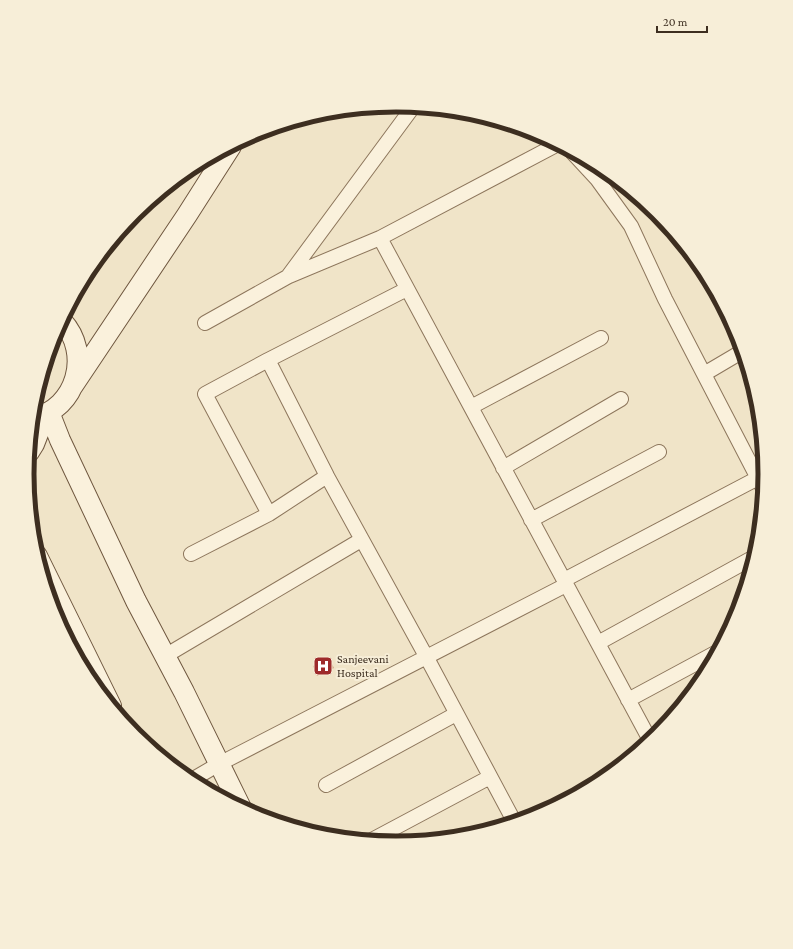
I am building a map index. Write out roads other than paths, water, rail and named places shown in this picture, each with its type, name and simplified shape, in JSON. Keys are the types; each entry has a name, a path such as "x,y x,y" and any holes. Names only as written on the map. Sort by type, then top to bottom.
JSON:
{"street":[{"path":"289,276 408,112"},
{"path":"205,323 289,276 380,238 552,147"},
{"path":"36,437 43,414 54,409 64,399 225,155"},
{"path":"583,164 597,179 631,226 665,299 759,480"},
{"path":"597,179 604,178"},
{"path":"380,238 648,736"},
{"path":"269,514 205,394 407,289"},
{"path":"66,326 75,343 78,357 77,372 72,387"},
{"path":"471,408 601,338"},
{"path":"704,374 738,354"},
{"path":"268,360 361,540 427,658 512,818"},
{"path":"503,468 621,399"},
{"path":"43,414 60,440 136,601 237,801"},
{"path":"531,520 659,452"},
{"path":"191,554 269,514 327,476"},
{"path":"196,777 427,658 565,583 759,485"},
{"path":"165,656 361,540"},
{"path":"598,643 749,560"},
{"path":"53,592 81,653"},
{"path":"628,700 710,656"},
{"path":"326,785 456,714"},
{"path":"379,836 490,777"}],"place":[{"name":"Sanjeevani Hospital","path":"323,666"}]}
